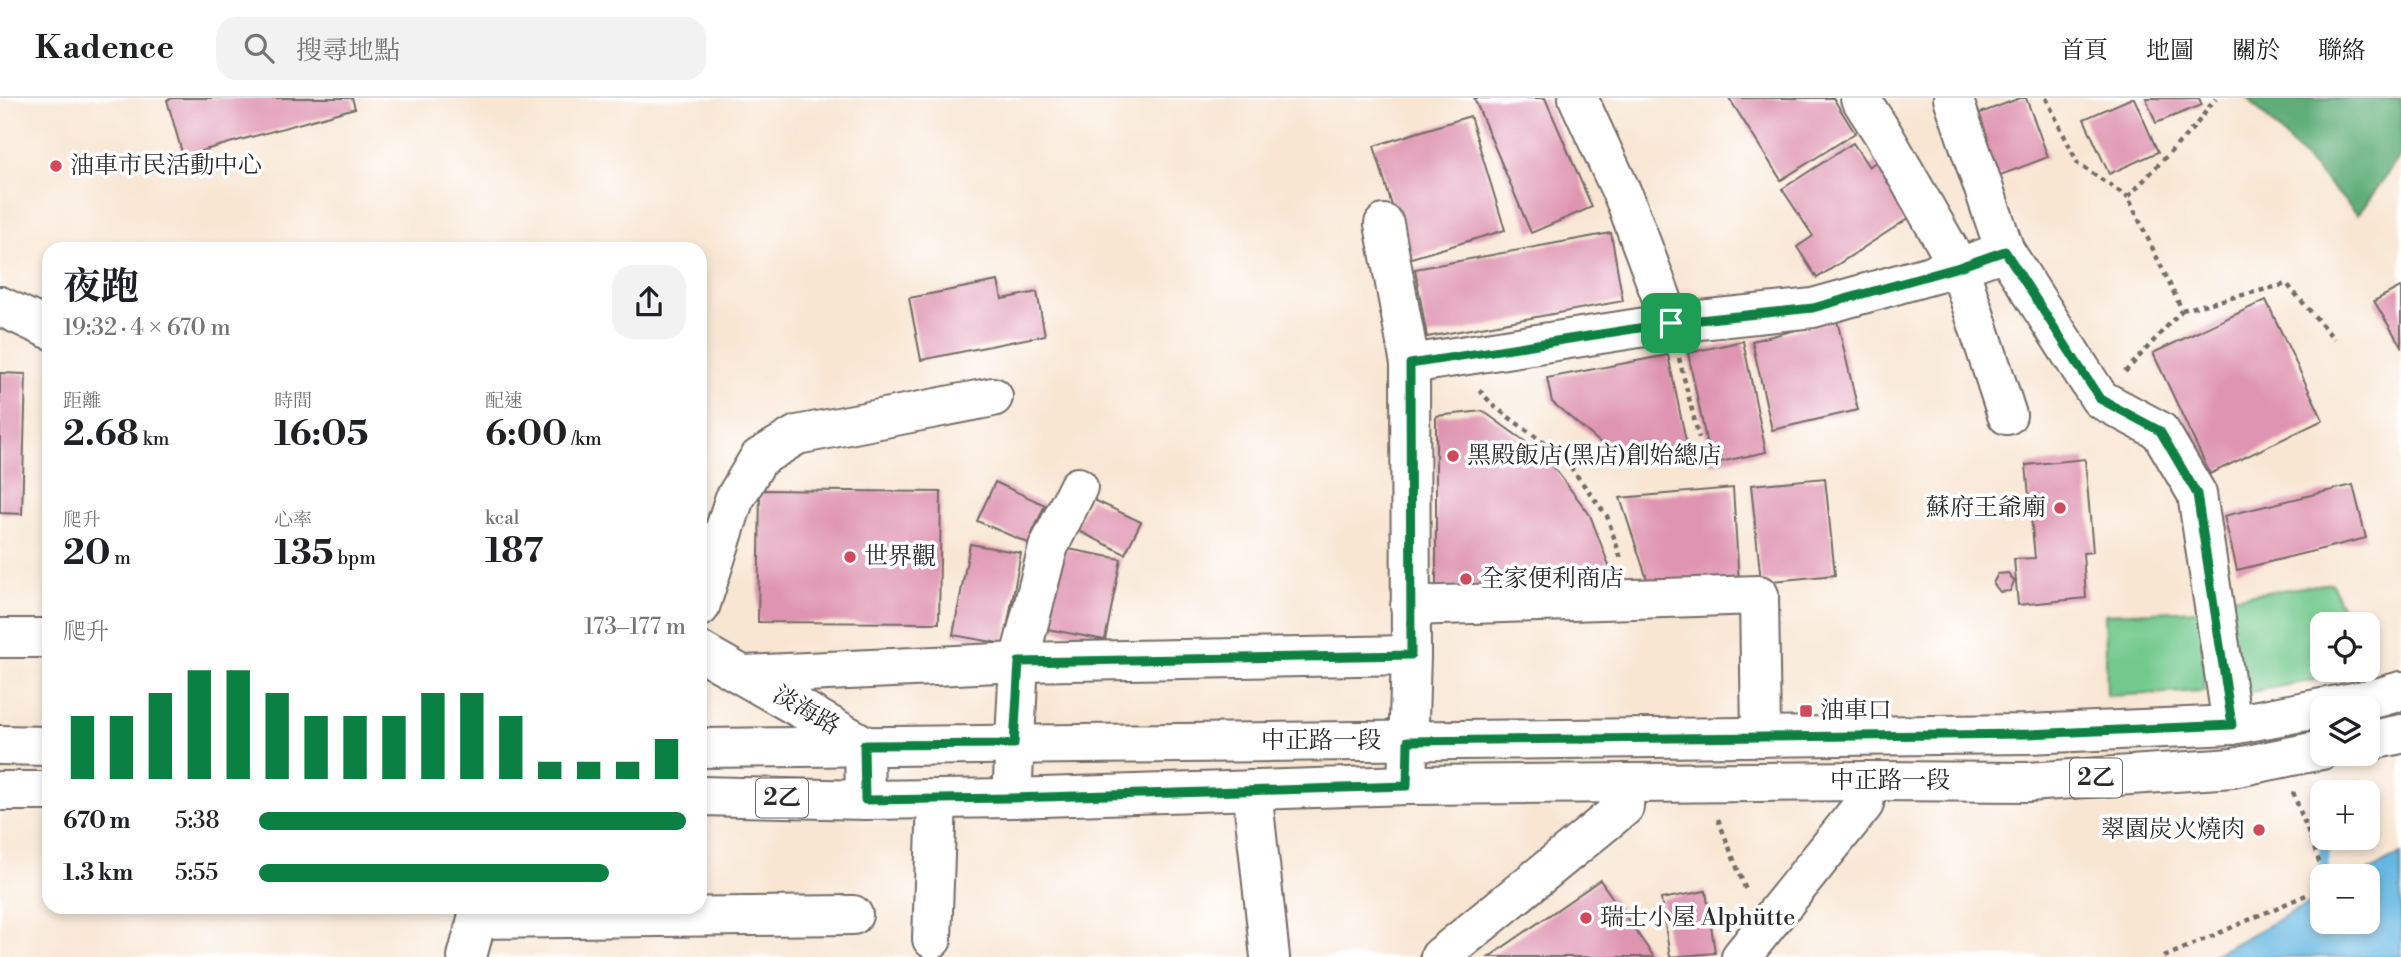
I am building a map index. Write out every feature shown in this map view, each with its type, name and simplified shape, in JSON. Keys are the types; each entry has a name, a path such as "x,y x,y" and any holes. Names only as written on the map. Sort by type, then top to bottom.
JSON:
{"street":[{"path":"1578,98 1626,202 1671,323"},
{"path":"1860,98 1959,267 2007,415"},
{"path":"1953,98 2005,251 2100,399 2160,431 2197,494 2232,725"},
{"path":"1384,223 1410,364 1411,655 1407,786"},
{"path":"1410,364 1671,323 1813,308 1959,267 2005,251"},
{"path":"0,306 42,326"},
{"path":"707,585 734,500 759,458 797,435 993,397"},
{"path":"1012,798 1019,662 1048,548 1078,487"},
{"path":"1410,607 1759,595 1761,737"},
{"path":"0,638 42,638"},
{"name":"淡海路","path":"707,655 864,745 865,800"},
{"path":"744,675 1019,662 1411,655"},
{"name":"中正路一段","path":"707,748 2028,734 2232,725 2401,691"},
{"path":"2380,738 2401,734"},
{"path":"0,745 42,746"},
{"name":"中正路一段","path":"707,796 865,800 1407,786 1868,780 2028,782 2233,768 2310,752"},
{"path":"1752,945 1864,804 1868,780"},
{"path":"1440,957 1624,807 1625,783"},
{"path":"1252,790 1270,957"},
{"path":"0,791 42,791"},
{"path":"932,939 937,799"},
{"path":"467,957 481,914"},
{"path":"667,914 853,915"}],"path":[{"path":"2046,98 2078,164 2128,197 2182,310"},
{"path":"2128,197 2195,126 2216,98"},
{"path":"2100,399 2182,310 2287,284 2334,339"},
{"path":"1671,323 1699,438"},
{"path":"1450,359 1495,407 1563,457 1607,516 1634,599"},
{"path":"2292,788 2320,864"},
{"path":"1718,818 1752,945"},
{"path":"2164,957 2310,893"}],"green space":[{"path":"2248,98 2401,98 2401,155 2358,215"},
{"path":"2332,583 2344,612 2310,612 2310,681 2240,694 2223,598"},
{"path":"2201,610 2205,691 2107,696 2105,614"}],"water":[{"path":"2401,854 2401,957 2210,957 2310,903 2310,934 2380,934 2380,865"}],"building":[{"path":"352,98 355,108 183,156 167,100"},
{"path":"1474,98 1545,98 1592,207 1531,233"},
{"path":"1729,98 1833,98 1855,133 1781,180"},
{"path":"2026,98 2048,157 1985,181 1962,120"},
{"path":"2132,98 2158,152 2109,174 2084,119"},
{"path":"2146,98 2199,98 2202,105 2156,123"},
{"path":"1470,116 1505,230 1408,259 1374,146"},
{"path":"1853,143 1869,167 1877,161 1912,216 1817,278 1797,247 1813,236 1782,189"},
{"path":"1611,233 1623,301 1427,337 1415,269"},
{"path":"998,281 1002,299 1037,292 1045,335 921,360 909,298"},
{"path":"2400,287 2401,289 2401,346 2374,301"},
{"path":"2266,300 2323,420 2210,474 2153,353"},
{"path":"1837,320 1858,410 1772,430 1752,341"},
{"path":"1743,341 1766,452 1711,464 1688,353"},
{"path":"1668,355 1687,446 1622,461 1552,402 1547,378"},
{"path":"0,373 26,374 22,514 0,513"},
{"path":"1483,411 1545,456 1590,515 1616,584 1436,588 1436,416"},
{"name":"蘇府王爺廟","path":"2085,459 2093,552 2083,553 2086,598 2018,605 2014,559 2035,558 2026,465"},
{"path":"1825,478 1835,575 1761,582 1751,485"},
{"path":"995,482 1045,505 1028,543 977,521"},
{"path":"2353,485 2366,538 2237,570 2224,516"},
{"path":"1733,488 1739,582 1648,582 1620,498"},
{"name":"世界觀","path":"760,490 941,492 939,623 758,622"},
{"path":"1090,498 1141,522 1125,554 1075,529"},
{"path":"970,544 1021,553 1004,644 953,635"},
{"path":"1063,548 1121,559 1105,640 1047,629"},
{"path":"2008,573 2014,581 2010,591 2000,592 1993,583 1998,574"},
{"name":"瑞士小屋 Alphütte","path":"1600,880 1654,957 1489,957"},
{"path":"1706,891 1715,953 1670,957 1661,899"}],"waterway":[{"path":"2324,850 2324,864"}],"place":[{"name":"油車市民活動中心","path":"56,166"},
{"name":"黑殿飯店(黑店)創始總店","path":"1453,456"},
{"name":"蘇府王爺廟","path":"2060,508"},
{"name":"世界觀","path":"850,557"},
{"name":"全家便利商店","path":"1466,579"},
{"name":"油車口","path":"1806,711"},
{"name":"翠園炭火燒肉","path":"2259,830"},
{"name":"瑞士小屋 Alphütte","path":"1586,918"}],"route":[{"path":"2005,251 2100,399 2160,431 2197,494 2232,725 2028,734 1408,741 1407,786 865,800 864,745 1014,744 1019,662 1411,655 1410,364 1671,323 1813,308 1959,267 2005,251"}]}
